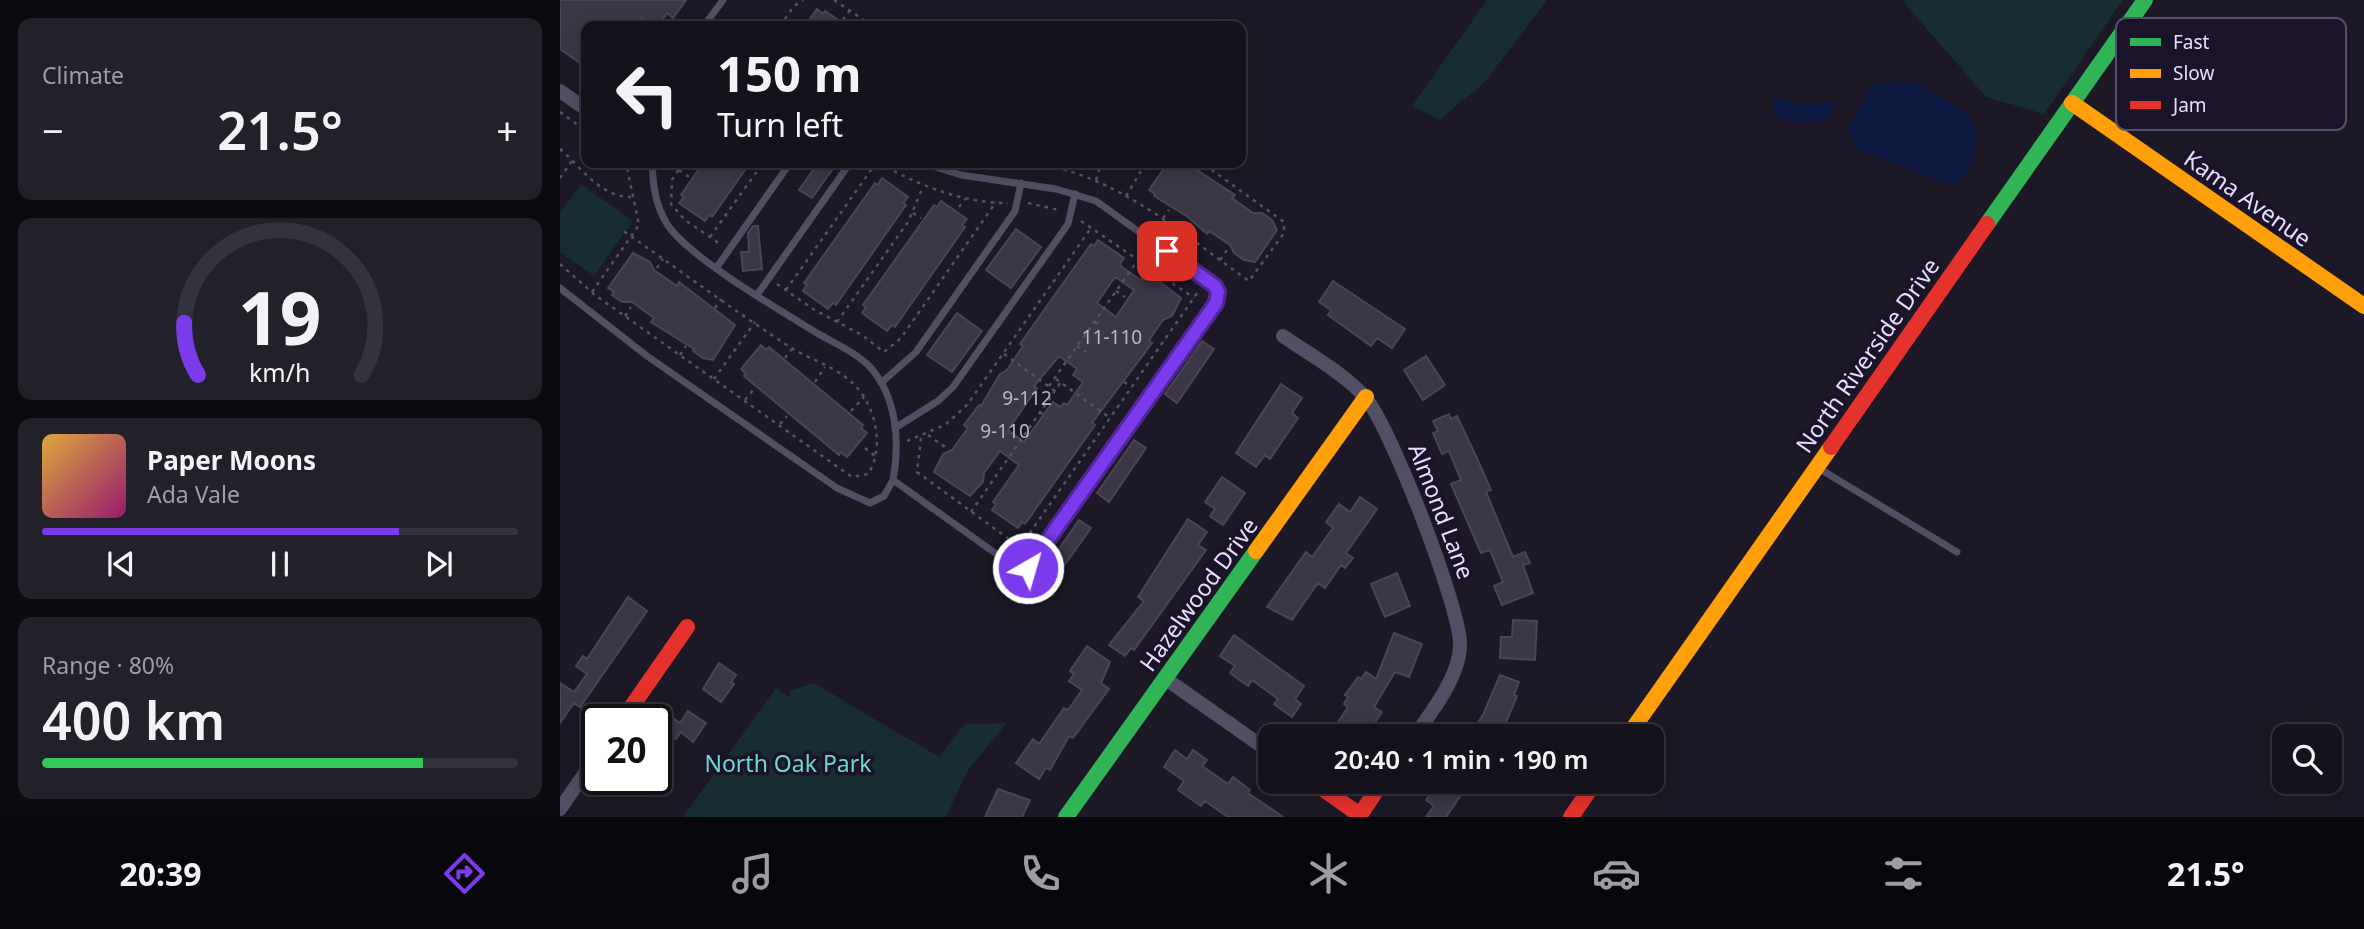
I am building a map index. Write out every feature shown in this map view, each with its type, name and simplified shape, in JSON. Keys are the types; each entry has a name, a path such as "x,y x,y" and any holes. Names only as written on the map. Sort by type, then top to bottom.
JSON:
{"street":[{"name":"North Riverside Drive","path":"2132,18 2145,0"},
{"name":"North Riverside Drive","path":"1636,724 2116,41"},
{"path":"560,90 581,105"},
{"name":"Kama Avenue","path":"2072,103 2364,306"},
{"name":"Almond Lane","path":"1283,336 1366,397 1387,434 1451,597 1461,644 1448,688 1423,724"},
{"name":"Hazelwood Drive","path":"1066,817 1366,397"},
{"path":"633,704 687,627"},
{"path":"1166,679 1258,744"},
{"path":"560,809 581,779"},
{"path":"1330,794 1360,815 1374,794"},
{"path":"1571,817 1587,794"}],"lane":[{"path":"708,21 723,0"},
{"path":"560,288 647,356 837,488 870,503 884,496 892,480 897,444 895,428 881,383 866,364 757,295 680,240 666,223 656,201 653,168"},
{"path":"716,267 786,168"},
{"path":"757,295 846,168"},
{"path":"892,480 1016,568 1031,566 1214,306 1217,288 1107,208 1075,194 951,168"},
{"path":"881,383 916,352 1018,202 1021,183"},
{"path":"895,428 938,401 953,387 1072,214 1075,194"},
{"path":"1816,467 1957,552"}],"path":[{"path":"784,21 794,6 803,0"},
{"path":"834,0 866,21"},
{"path":"843,20 850,10"},
{"path":"560,113 581,128"},
{"path":"560,149 581,167"},
{"path":"560,178 573,160"},
{"path":"582,168 603,188 620,196 631,197"},
{"path":"592,292 639,225 627,168"},
{"path":"710,237 758,170 756,168"},
{"path":"786,290 873,168"},
{"path":"887,168 924,186 965,198 1018,202 1072,214 1194,298"},
{"path":"1060,168 1126,196 1249,281 1284,233 1282,219 1210,168"},
{"path":"1126,196 1143,168"},
{"path":"689,177 679,170 673,178 669,198 676,211 729,250"},
{"path":"1096,181 1099,170"},
{"path":"897,180 900,175"},
{"path":"1223,183 1226,179"},
{"path":"837,322 905,226 924,186"},
{"path":"856,191 862,195"},
{"path":"958,207 965,198"},
{"path":"769,278 837,322 868,338 884,352 901,338 996,202"},
{"path":"1253,208 1258,202"},
{"path":"727,204 731,207"},
{"path":"1162,220 1169,210"},
{"path":"913,213 921,218"},
{"path":"899,222 905,226"},
{"path":"897,444 921,438 962,410 982,386 1092,227"},
{"path":"830,229 836,233"},
{"path":"1187,238 1194,229"},
{"path":"560,264 624,316 817,452 856,478 867,474 875,456 876,427 864,397 849,380 792,348 622,230"},
{"path":"957,243 964,248"},
{"path":"892,244 899,249"},
{"path":"1220,260 1227,250"},
{"path":"1072,257 1076,260"},
{"path":"657,268 663,259"},
{"path":"1049,386 1139,259"},
{"path":"808,260 814,264"},
{"path":"872,260 878,264"},
{"path":"935,274 942,279"},
{"path":"921,438 917,472 1020,547 1207,279"},
{"path":"691,287 695,281"},
{"path":"866,282 873,287"},
{"path":"1111,285 1125,297"},
{"path":"850,290 857,295"},
{"path":"1045,295 1049,299"},
{"path":"715,308 721,299"},
{"path":"624,316 631,307"},
{"path":"908,313 915,317"},
{"path":"714,379 755,322"},
{"path":"1095,322 1101,326"},
{"path":"1086,323 1091,327"},
{"path":"1165,324 1172,329"},
{"path":"1023,327 1027,330"},
{"path":"656,338 660,332"},
{"path":"737,338 741,342"},
{"path":"680,355 686,346"},
{"path":"1077,346 1086,352"},
{"path":"785,358 792,348"},
{"path":"1004,354 1055,391"},
{"path":"1064,354 1069,357"},
{"path":"1145,356 1150,360"},
{"path":"815,382 825,366"},
{"path":"1055,378 1110,418"},
{"path":"971,512 1061,382"},
{"path":"1124,382 1132,387"},
{"path":"982,386 986,389"},
{"path":"745,401 754,389"},
{"path":"850,411 864,397"},
{"path":"962,410 968,414"},
{"path":"1040,412 1047,418"},
{"path":"780,425 787,416"},
{"path":"1025,420 1031,425"},
{"path":"928,434 945,447"},
{"path":"1086,443 1091,446"},
{"path":"1018,444 1025,449"},
{"path":"817,452 822,445"},
{"path":"1010,446 1014,449"},
{"path":"865,448 875,456"},
{"path":"986,475 999,486"},
{"path":"1062,476 1067,480"},
{"path":"1035,513 1041,517"}],"green space":[{"path":"1487,0 1547,0 1484,83 1439,120 1412,106"},
{"path":"1902,0 2123,0 2044,114 1986,97"},
{"path":"581,184 633,221 594,276 560,252 560,213"},
{"name":"North Oak Park","path":"814,683 939,757 965,724 1007,723 968,770 946,817 683,817 776,688 791,698 790,691"}],"water":[{"path":"1894,81 1922,85 1971,117 1975,152 1958,183 1945,183 1857,149 1848,130 1871,86"},
{"path":"1777,97 1804,104 1830,100 1835,105 1830,116 1810,123 1796,122 1776,116 1771,103"}],"building":[{"path":"560,0 686,0 673,18 667,13 661,21 641,18 639,21 581,21 581,64 560,49"},
{"path":"817,9 840,21 809,21"},
{"path":"700,168 746,168 712,217 709,215 705,221 679,203 684,197 681,195"},
{"path":"814,168 833,168 812,198 799,190"},
{"path":"1164,168 1194,168 1235,195 1232,198 1253,213 1262,213 1272,220 1277,230 1255,262 1244,260 1234,253 1230,245 1209,231 1207,234 1149,190"},
{"path":"882,178 908,197 903,203 906,205 836,305 833,303 828,309 803,291 807,285 804,283 875,183 878,185"},
{"path":"941,201 967,219 962,225 965,227 895,327 892,325 887,331 862,313 866,307 863,305 934,205 937,207"},
{"path":"753,226 758,226 762,269 743,271 741,252 749,252 748,233"},
{"path":"1016,229 1041,247 1011,288 986,270"},
{"path":"1098,240 1124,258 1120,264 1122,267 1141,280 1148,273 1181,298 1172,316 1163,320 1149,340 1152,343 1092,423 1095,425 1025,524 1022,522 1018,528 992,510 996,504 993,502 1019,465 1000,451 984,473 983,482 970,496 934,472 943,454 952,450 968,428 964,425 979,405 981,406 1000,374 1007,370 1023,346 1020,344 1091,244 1094,246","holes":["1115,277 1134,290 1116,317 1097,303","1059,356 1077,369 1073,375 1083,382 1067,405 1064,403 1060,407 1053,402 1024,442 1008,430 1037,388 1034,386"]},
{"path":"633,253 650,262 654,270 677,286 679,282 735,325 713,360 703,358 693,351 694,349 651,322 654,318 632,302 622,302 612,295 614,292 608,288"},
{"path":"1333,281 1405,329 1392,348 1377,338 1371,346 1328,315 1331,310 1319,302"},
{"path":"957,313 982,331 952,372 927,355"},
{"path":"1202,341 1214,349 1177,403 1165,394"},
{"path":"761,345 766,350 769,347 863,425 861,428 867,433 847,457 841,452 839,455 744,376 746,374 741,369"},
{"path":"1426,356 1445,385 1423,400 1404,370"},
{"path":"1281,384 1302,398 1292,413 1298,418 1270,459 1265,455 1256,467 1236,453"},
{"path":"1449,414 1451,419 1457,416 1476,456 1491,490 1486,492 1513,557 1525,552 1530,563 1523,565 1533,593 1502,605 1494,586 1503,582 1490,550 1481,553 1451,484 1461,480 1449,451 1442,454 1433,433 1438,431 1433,421"},
{"path":"1134,440 1146,448 1109,502 1097,493"},
{"path":"1222,477 1245,493 1223,525 1210,516 1215,509 1205,502"},
{"path":"1360,497 1377,509 1346,553 1353,558 1345,568 1341,565 1325,588 1318,583 1292,620 1267,607 1306,552 1312,557 1333,528 1326,522 1339,504 1350,512"},
{"path":"1188,519 1207,532 1198,545 1206,550 1134,650 1131,648 1125,656 1109,645 1144,601 1138,597"},
{"path":"1079,520 1091,528 1053,581 1042,573"},
{"path":"1397,573 1410,606 1385,617 1371,584"},
{"path":"628,597 647,611 580,707 574,703 560,723 560,683 574,692 587,674 576,666 583,656 587,659"},
{"path":"1513,620 1537,621 1535,660 1500,658 1501,637 1512,637"},
{"path":"1394,633 1422,644 1409,677 1395,672 1374,707 1382,712 1374,724 1337,724 1348,707 1344,704 1348,697 1345,695 1358,677 1361,679 1366,672 1376,679"},
{"path":"1234,635 1304,686 1295,699 1301,704 1292,717 1274,704 1278,699 1252,680 1248,686 1230,673 1235,666 1220,656"},
{"path":"1087,646 1110,662 1101,683 1109,689 1073,738 1069,736 1050,770 1046,768 1039,779 1016,763 1033,739 1039,744 1064,708 1068,710 1082,690 1069,681 1074,674 1070,671"},
{"path":"719,663 736,675 731,682 734,684 721,702 703,689"},
{"path":"1500,675 1519,682 1514,695 1517,696 1505,724 1477,724"},
{"path":"688,711 706,723 693,742 681,732 676,739 672,736 672,719 680,723"},
{"path":"1175,750 1187,759 1193,750 1207,760 1202,766 1228,784 1233,777 1250,790 1248,793 1283,817 1228,817 1205,801 1201,806 1178,790 1184,781 1164,767"},
{"path":"998,789 1030,800 1022,817 985,817"},
{"path":"1430,794 1462,794 1446,817 1426,817 1434,806 1426,800"}],"traffic: fast":[{"path":"2132,18 2145,0"},
{"path":"1987,224 2116,41"},
{"path":"1066,817 1256,551"}],"traffic: slow":[{"path":"2072,103 2364,306"},
{"path":"1256,551 1366,397"},
{"path":"1636,724 1831,447"}],"traffic: jam":[{"path":"1831,447 1987,224"},
{"path":"633,704 687,627"},
{"path":"1330,794 1360,815 1374,794"},
{"path":"1571,817 1587,794"}],"route":[{"path":"1028,568 1216,303 1217,288 1167,251"}]}
